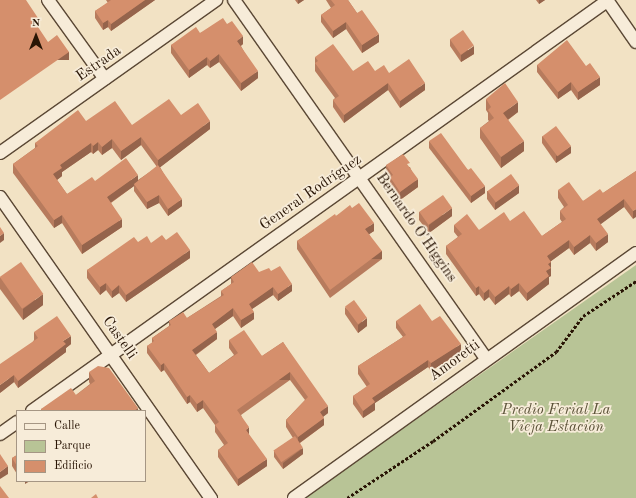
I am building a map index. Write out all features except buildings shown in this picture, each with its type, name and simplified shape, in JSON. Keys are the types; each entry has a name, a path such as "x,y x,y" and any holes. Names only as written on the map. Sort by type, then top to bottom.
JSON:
{"street":[{"path":"48,0 104,79"},
{"name":"Estrada","path":"0,153 216,0"},
{"name":"Bernardo O'Higgins","path":"234,0 361,177 486,358"},
{"path":"607,1 636,42"},
{"name":"General Rodríguez","path":"33,410 607,1"},
{"name":"Castelli","path":"0,197 211,498"},
{"name":"Amoretti","path":"294,498 486,358 636,253"},
{"path":"0,434 16,423"}],"path":[{"path":"347,498 433,441 556,352 583,316 636,281"}],"green space":[{"name":"Predio Ferial La Vieja Estación","path":"636,265 636,498 304,498"}]}
